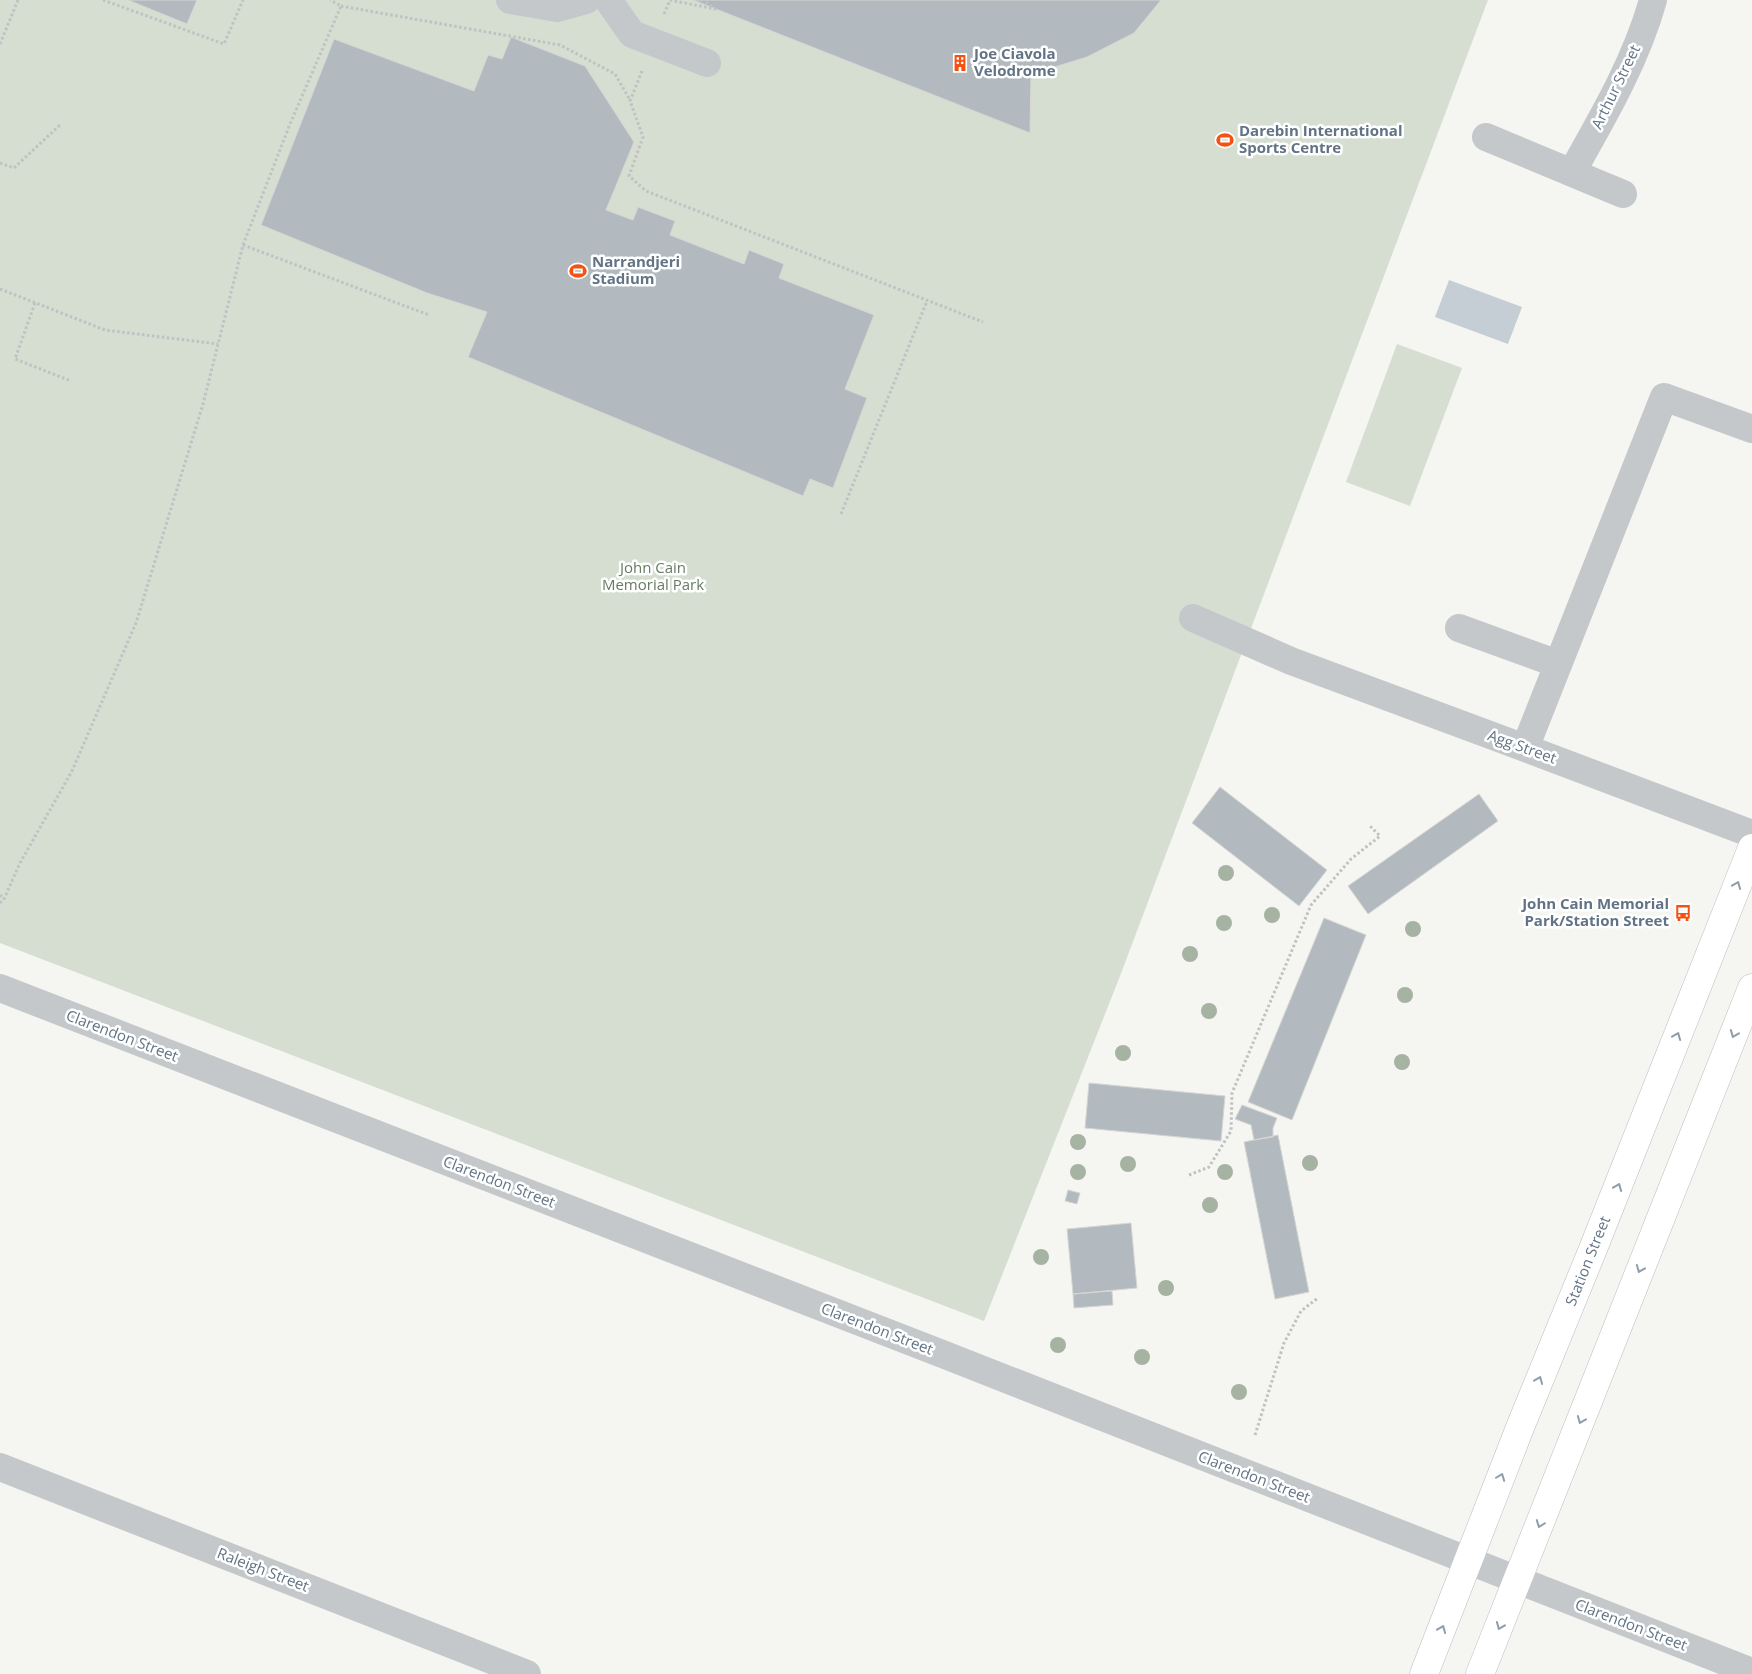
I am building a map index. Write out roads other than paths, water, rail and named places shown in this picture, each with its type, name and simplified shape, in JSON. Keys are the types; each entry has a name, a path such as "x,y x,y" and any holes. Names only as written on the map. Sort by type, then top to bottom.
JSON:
{"main road":[{"name":"Station Street","path":"1424,1674 1521,1425 1597,1240 1752,848"},
{"path":"1480,1674 1752,988"}],"street":[{"path":"510,0 557,8 586,0"},
{"path":"608,0 632,34 707,63"},
{"name":"Arthur Street","path":"1572,172 1614,98 1646,24 1653,0"},
{"path":"1486,137 1623,194"},
{"path":"1525,748 1664,397 1752,429"},
{"name":"Agg Street","path":"1193,618 1291,661 1752,834"},
{"path":"1459,628 1558,664"},
{"name":"Clarendon Street","path":"0,988 1752,1672"},
{"name":"Raleigh Street","path":"0,1467 527,1674"}],"place":[{"name":"Joe Ciavola Velodrome","path":"960,63"},
{"name":"Darebin International Sports Centre","path":"1225,140"},
{"name":"Narrandjeri Stadium","path":"578,271"},
{"name":"John Cain Memorial Park/Station Street","path":"1683,913"}],"park label":[{"name":"John Cain Memorial Park","path":"653,576"}]}
